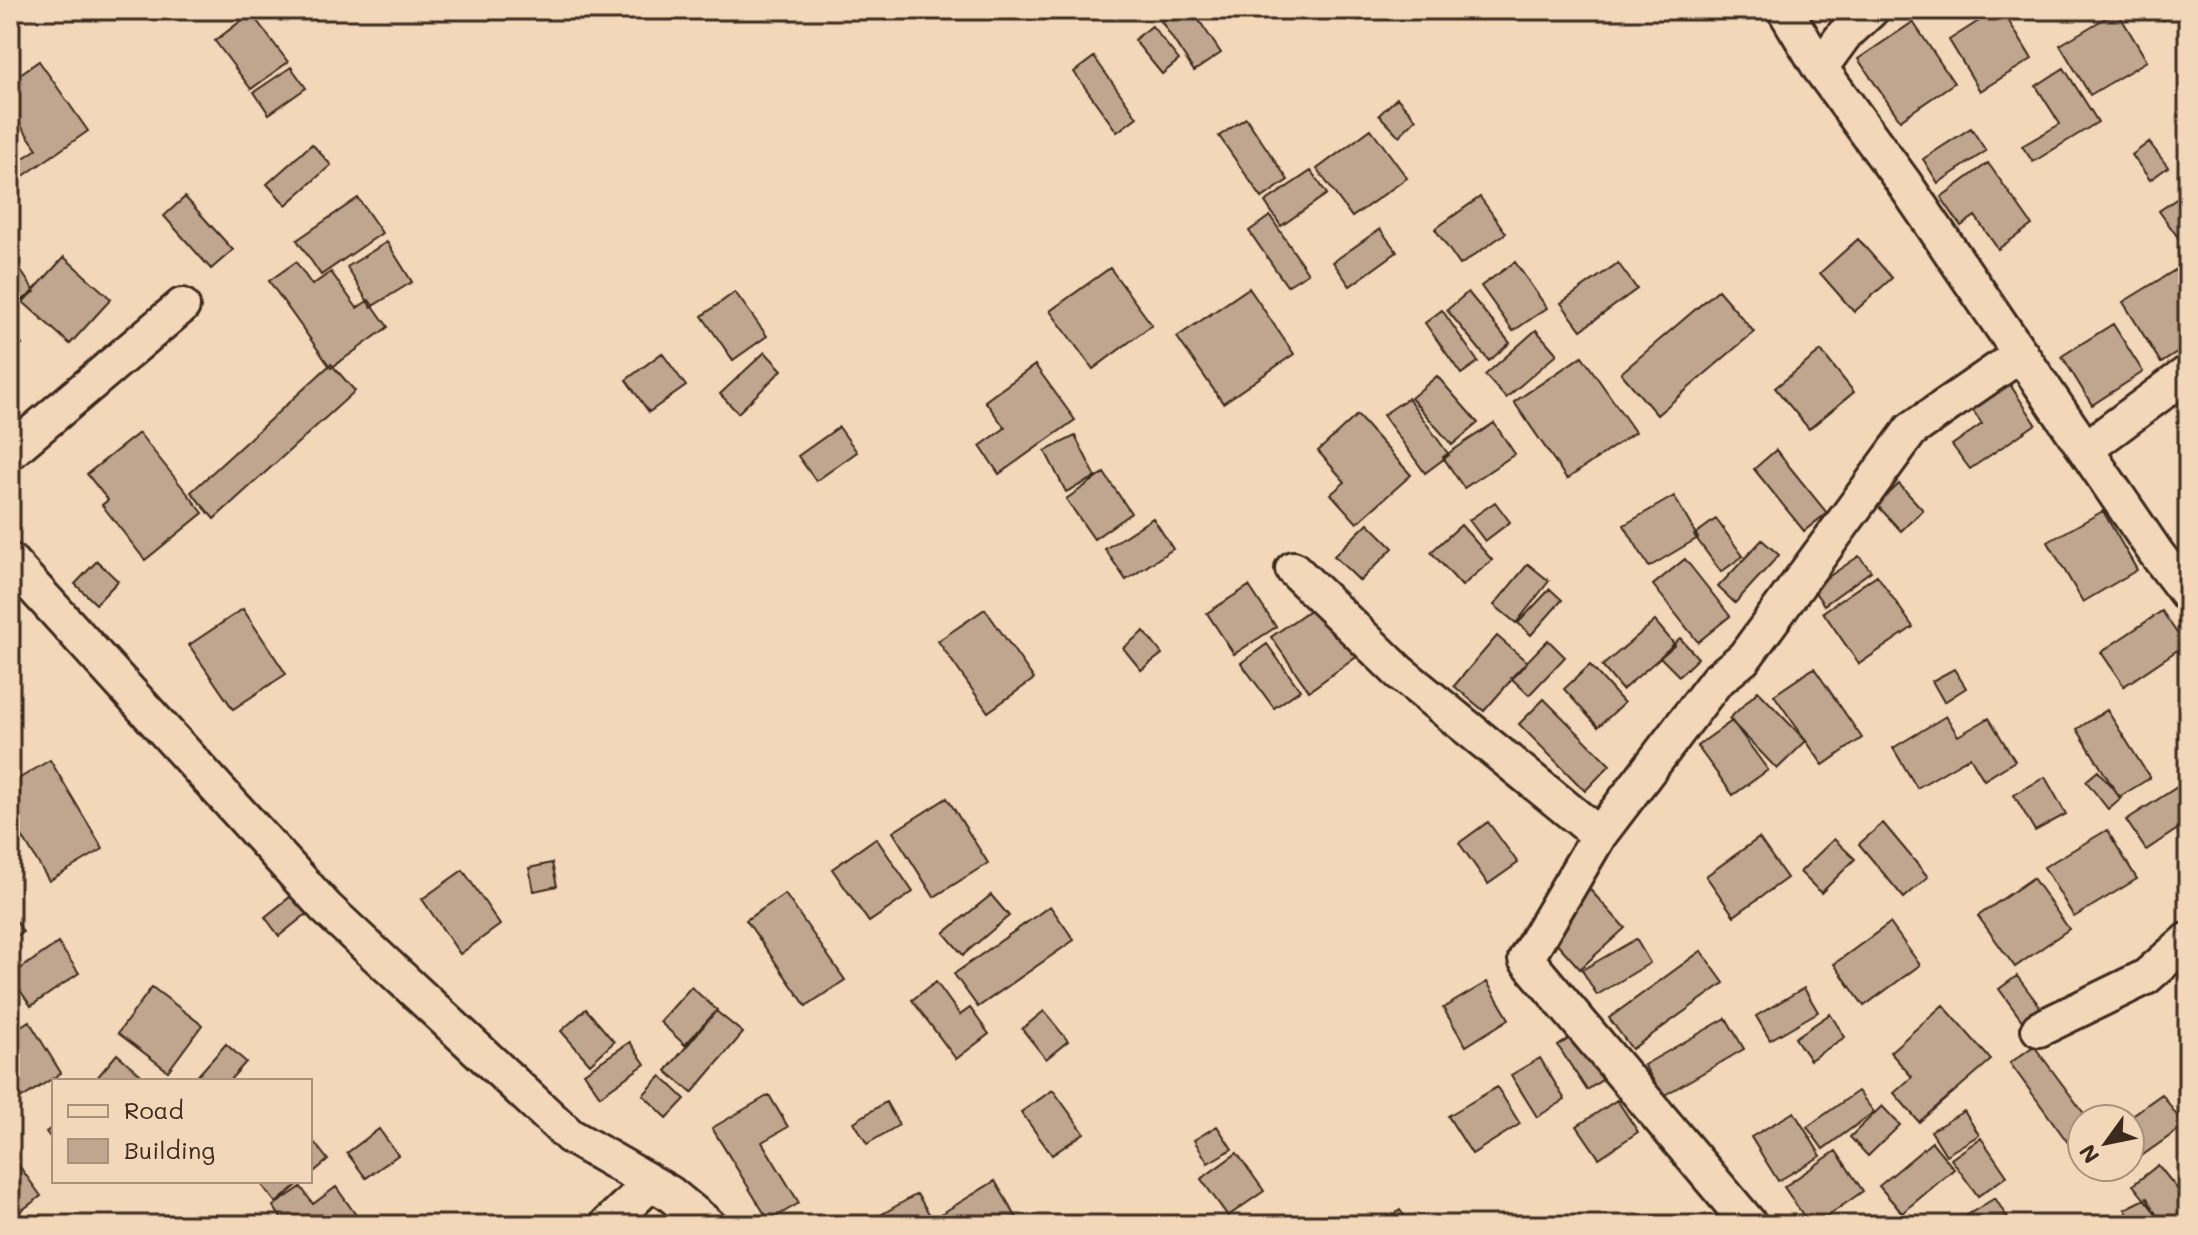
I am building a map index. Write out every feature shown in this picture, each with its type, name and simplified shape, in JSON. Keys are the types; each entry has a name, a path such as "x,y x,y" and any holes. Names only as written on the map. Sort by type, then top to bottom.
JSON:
{"street":[{"path":"1785,10 1820,68 1904,183 2156,553 2188,595"},
{"path":"1820,68 1844,35 1871,10"},
{"path":"10,452 182,306"},
{"path":"1750,1225 1526,959 1599,835 1716,681 1744,658 1911,430 2021,354"},
{"path":"2086,449 2188,373"},
{"path":"10,561 326,908 570,1136 669,1193 708,1225"},
{"path":"1293,569 1399,672 1599,835"},
{"path":"2039,1029 2146,977 2188,940"},
{"path":"607,1225 651,1183"}],"building":[{"path":"1179,10 1192,10 1221,53 1194,71 1161,21"},
{"path":"1996,10 2002,10 2032,59 1980,91 1949,40"},
{"path":"2157,10 2179,10 2163,20"},
{"path":"2117,11 2147,61 2090,95 2060,45"},
{"path":"251,13 288,62 251,89 215,41"},
{"path":"1913,22 1954,83 1900,120 1858,59"},
{"path":"1152,26 1179,60 1162,74 1134,40"},
{"path":"1094,57 1137,117 1117,132 1074,72"},
{"path":"39,61 88,131 19,179 10,167 37,149 10,110 10,81"},
{"path":"291,67 306,88 269,114 254,92"},
{"path":"2064,68 2098,122 2033,162 2022,146 2060,124 2036,86"},
{"path":"1397,98 1416,119 1399,136 1379,115"},
{"path":"1246,118 1288,180 1262,198 1219,136"},
{"path":"1971,128 1986,151 1938,183 1923,159"},
{"path":"1371,129 1407,178 1352,217 1317,169"},
{"path":"2149,142 2168,167 2150,180 2132,155"},
{"path":"312,144 331,165 286,205 267,184"},
{"path":"1988,163 2032,225 1998,249 1975,216 1961,226 1941,197"},
{"path":"1311,171 1327,194 1281,226 1265,202"},
{"path":"2188,191 2188,238 2182,243 2159,211"},
{"path":"185,197 233,250 211,269 164,216"},
{"path":"1480,197 1506,233 1460,265 1435,229"},
{"path":"358,198 382,233 321,275 297,240"},
{"path":"1270,216 1308,273 1287,286 1249,231"},
{"path":"1380,229 1397,252 1350,286 1333,262"},
{"path":"1858,239 1892,278 1854,312 1820,273"},
{"path":"387,242 412,282 371,307 347,267"},
{"path":"64,257 111,299 70,344 23,302"},
{"path":"296,262 312,285 331,272 357,308 369,300 388,327 331,368 269,281"},
{"path":"1515,262 1547,308 1513,331 1481,286"},
{"path":"1618,263 1637,289 1581,330 1561,303"},
{"path":"17,265 35,292 10,307 10,270"},
{"path":"1110,268 1152,325 1093,369 1050,311"},
{"path":"2177,269 2188,288 2188,346 2161,363 2123,302"},
{"path":"1249,288 1294,354 1223,403 1177,337"},
{"path":"1718,290 1754,332 1657,415 1621,373"},
{"path":"735,292 767,336 733,360 702,316"},
{"path":"1468,292 1510,343 1489,361 1447,310"},
{"path":"1442,310 1478,362 1461,374 1425,323"},
{"path":"2113,324 2143,372 2092,405 2062,356"},
{"path":"10,327 22,345 10,354"},
{"path":"1536,330 1557,354 1506,398 1485,375"},
{"path":"1821,351 1854,392 1809,429 1775,388"},
{"path":"765,352 782,370 738,413 720,394"},
{"path":"662,353 686,386 649,412 626,380"},
{"path":"1582,356 1635,432 1567,479 1514,402"},
{"path":"331,364 355,391 214,519 191,492"},
{"path":"1035,365 1075,420 999,474 980,446 1005,428 985,401"},
{"path":"2001,371 2036,424 1970,469 1952,445 1982,424 1964,397"},
{"path":"1437,376 1478,423 1452,445 1411,398"},
{"path":"1408,398 1449,455 1425,473 1383,415"},
{"path":"10,407 23,424 10,434"},
{"path":"1357,415 1411,475 1357,523 1331,494 1345,482 1318,451"},
{"path":"1494,423 1515,454 1464,488 1443,457"},
{"path":"839,427 857,452 816,481 798,456"},
{"path":"139,433 203,513 145,560 102,505 108,500 87,474"},
{"path":"1075,436 1096,477 1066,492 1045,451"},
{"path":"1776,450 1827,513 1804,531 1754,469"},
{"path":"1104,473 1131,513 1094,539 1066,499"},
{"path":"1899,484 1923,510 1901,531 1877,505"},
{"path":"1674,496 1698,538 1649,567 1624,525"},
{"path":"1495,502 1510,522 1485,541 1469,520"},
{"path":"2103,511 2137,570 2083,602 2048,542"},
{"path":"1153,518 1173,549 1126,580 1105,549"},
{"path":"1716,519 1743,556 1721,572 1694,535"},
{"path":"1368,523 1393,548 1360,581 1334,556"},
{"path":"1461,525 1492,560 1462,586 1431,552"},
{"path":"1762,540 1779,555 1735,603 1718,587"},
{"path":"1859,556 1871,571 1824,605 1812,588"},
{"path":"1685,559 1730,616 1698,642 1653,585"},
{"path":"97,561 118,581 96,604 75,584"},
{"path":"1528,564 1549,581 1516,623 1494,605"},
{"path":"1877,575 1913,627 1859,664 1823,612"},
{"path":"1249,586 1276,627 1234,654 1207,613"},
{"path":"1550,589 1562,600 1531,635 1518,623"},
{"path":"1324,600 1362,653 1309,691 1271,637"},
{"path":"243,609 286,674 233,709 189,645"},
{"path":"985,609 1034,679 988,712 938,641"},
{"path":"2162,611 2185,645 2124,686 2101,652"},
{"path":"1655,621 1675,645 1622,690 1602,666"},
{"path":"1144,631 1162,654 1141,670 1123,648"},
{"path":"1497,636 1527,662 1484,711 1454,686"},
{"path":"1680,638 1698,658 1679,676 1660,657"},
{"path":"1548,640 1565,657 1529,695 1511,678"},
{"path":"1267,644 1300,690 1274,708 1241,663"},
{"path":"1590,665 1624,703 1598,727 1564,689"},
{"path":"1814,668 1862,738 1823,765 1774,695"},
{"path":"1954,669 1966,688 1944,702 1932,681"},
{"path":"1758,691 1806,741 1777,769 1729,719"},
{"path":"1544,699 1610,765 1585,791 1519,724"},
{"path":"2107,710 2150,778 2119,797 2077,729"},
{"path":"1946,716 1958,736 1989,718 2015,761 1984,780 1970,757 1917,788 1893,748"},
{"path":"1732,721 1768,770 1733,795 1697,746"},
{"path":"50,760 103,849 49,881 10,816 10,784"},
{"path":"2098,771 2121,798 2108,809 2086,781"},
{"path":"2045,777 2066,814 2035,831 2014,795"},
{"path":"2185,782 2188,787 2188,822 2146,850 2126,820"},
{"path":"947,798 988,863 934,897 893,832"},
{"path":"1488,822 1518,863 1488,884 1459,843"},
{"path":"1883,823 1928,877 1904,898 1859,844"},
{"path":"2188,826 2188,847 2178,833"},
{"path":"2107,830 2137,879 2074,917 2044,867"},
{"path":"876,838 913,892 869,922 832,869"},
{"path":"1759,838 1787,878 1734,916 1706,876"},
{"path":"1834,839 1855,859 1821,893 1800,872"},
{"path":"552,863 557,886 534,891 529,868"},
{"path":"463,870 500,925 460,954 422,899"},
{"path":"2033,878 2069,929 2015,967 1978,916"},
{"path":"1583,882 1625,928 1580,969 1538,922"},
{"path":"295,893 310,911 279,936 265,917"},
{"path":"785,894 845,980 806,1006 746,920"},
{"path":"991,895 1009,916 963,955 944,933"},
{"path":"1050,906 1074,940 978,1007 954,974"},
{"path":"10,911 23,932 10,940"},
{"path":"1890,923 1920,965 1864,1006 1834,964"},
{"path":"1636,939 1650,963 1597,995 1582,970"},
{"path":"58,943 79,973 31,1006 10,976"},
{"path":"1701,951 1724,983 1632,1049 1609,1018"},
{"path":"2017,976 2041,1008 2023,1022 1999,989"},
{"path":"936,982 960,1015 970,1008 989,1034 956,1059 912,1000"},
{"path":"1487,982 1509,1019 1466,1046 1443,1008"},
{"path":"152,987 202,1025 168,1071 118,1033"},
{"path":"691,987 717,1010 685,1045 660,1022"},
{"path":"1804,988 1818,1012 1770,1040 1756,1016"},
{"path":"1943,1005 1991,1060 1919,1122 1894,1093 1912,1077 1890,1052"},
{"path":"586,1009 614,1042 590,1064 561,1031"},
{"path":"716,1011 743,1033 692,1093 666,1071"},
{"path":"1044,1011 1068,1041 1046,1059 1022,1029"},
{"path":"1830,1014 1845,1037 1810,1060 1795,1038"},
{"path":"1726,1018 1744,1049 1663,1096 1644,1065"},
{"path":"29,1021 61,1073 17,1101 10,1089 10,1033"},
{"path":"1580,1031 1609,1075 1587,1090 1558,1046"},
{"path":"630,1042 645,1064 600,1096 584,1073"},
{"path":"226,1044 246,1062 231,1079 195,1079"},
{"path":"2034,1046 2076,1103 2066,1103 2066,1140 2010,1063"},
{"path":"117,1054 146,1079 96,1079"},
{"path":"1540,1058 1565,1100 1537,1117 1511,1075"},
{"path":"661,1076 685,1099 667,1118 643,1095"},
{"path":"1497,1087 1520,1124 1472,1154 1448,1116"},
{"path":"1053,1090 1084,1133 1052,1155 1021,1112"},
{"path":"1858,1091 1874,1112 1823,1149 1807,1127"},
{"path":"2162,1094 2184,1126 2146,1153 2146,1105"},
{"path":"769,1095 788,1127 762,1142 799,1203 769,1221 712,1128"},
{"path":"1617,1100 1638,1132 1599,1158 1577,1126"},
{"path":"886,1102 899,1125 867,1144 854,1122"},
{"path":"1882,1106 1900,1125 1868,1156 1850,1137"},
{"path":"1964,1111 1979,1135 1946,1155 1931,1131"},
{"path":"1794,1112 1821,1156 1778,1181 1751,1137"},
{"path":"1217,1126 1232,1149 1208,1163 1194,1140"},
{"path":"379,1129 398,1155 366,1178 347,1153"},
{"path":"1981,1138 2007,1176 1978,1196 1951,1159"},
{"path":"312,1140 328,1160 312,1173"},
{"path":"1932,1142 1954,1169 1902,1213 1879,1186"},
{"path":"1836,1151 1863,1191 1815,1225 1810,1225 1784,1187"},
{"path":"1237,1153 1264,1191 1228,1216 1201,1179"},
{"path":"10,1157 41,1196 10,1219"},
{"path":"2158,1165 2188,1202 2188,1225 2165,1225 2133,1185 2146,1183 2146,1175"},
{"path":"995,1181 1021,1225 948,1225 941,1214"},
{"path":"261,1183 300,1183 276,1203"},
{"path":"301,1187 313,1204 336,1187 363,1225 286,1225 273,1206"},
{"path":"917,1194 936,1225 868,1225 867,1223"},
{"path":"1995,1198 2012,1225 1951,1225"},
{"path":"2147,1198 2162,1225 2134,1225 2125,1209"},
{"path":"1400,1210 1411,1225 1378,1225"}]}
